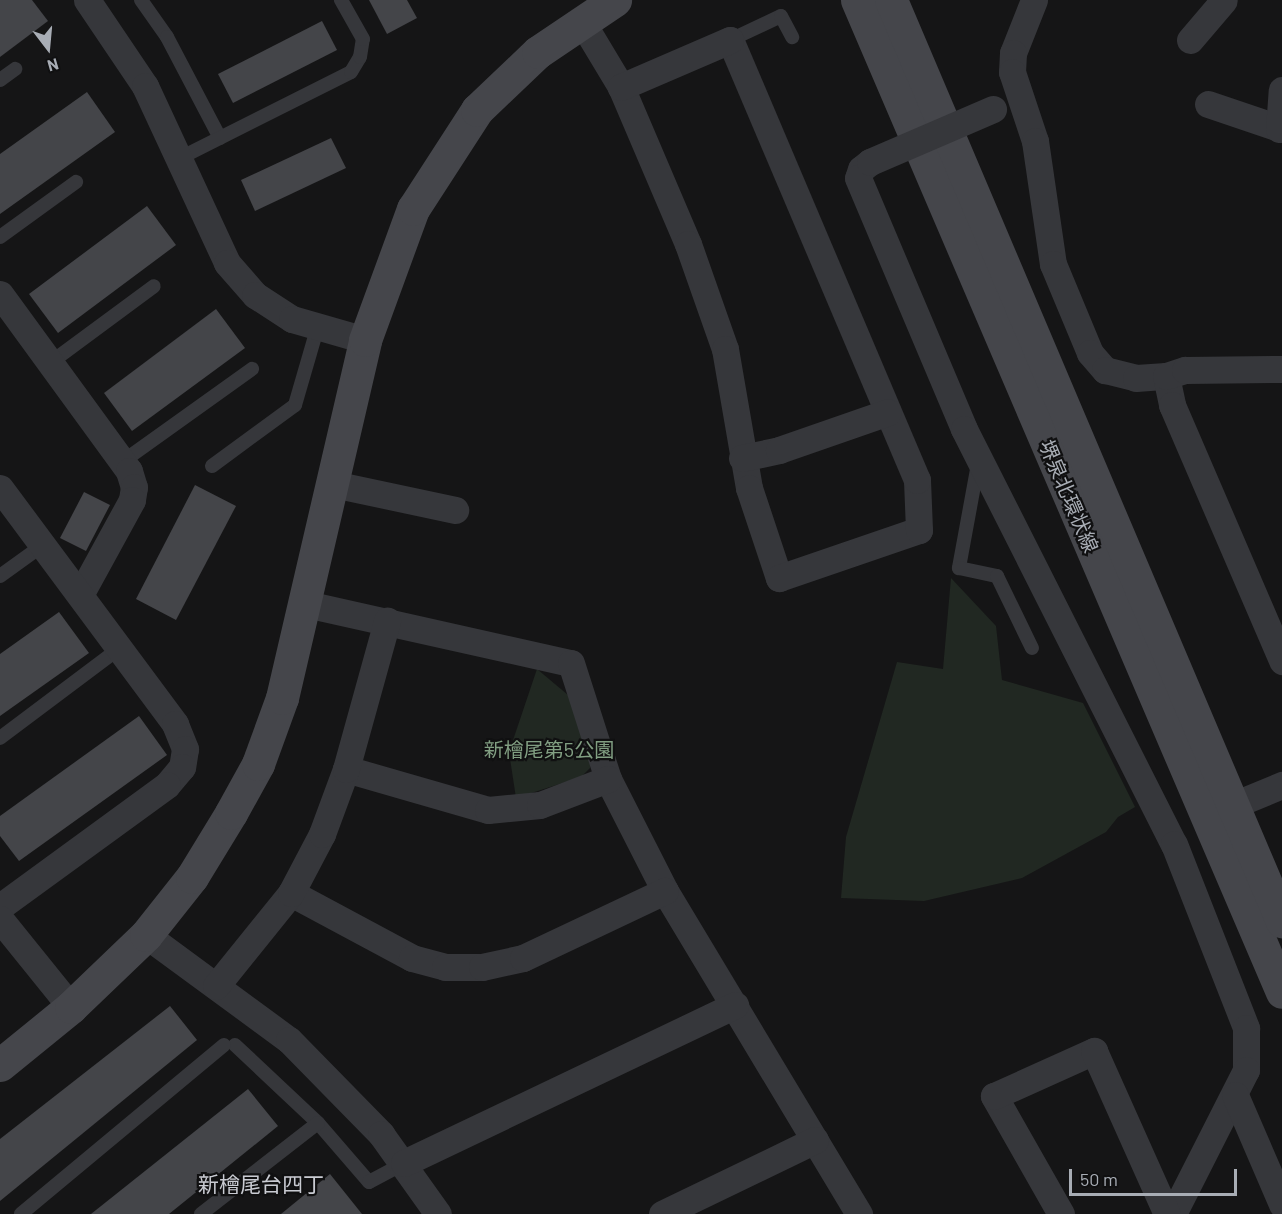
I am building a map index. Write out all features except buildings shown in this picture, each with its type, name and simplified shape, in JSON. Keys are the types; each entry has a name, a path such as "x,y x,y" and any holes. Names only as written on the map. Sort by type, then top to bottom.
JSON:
{"main road":[{"path":"0,1065 71,1007 146,935 192,877 258,764 282,698 306,604 365,340 413,209 477,110 538,52 615,0"},
{"name":"堺泉北環状線","path":"858,0 1220,810 1282,921"},
{"name":"堺泉北環状線","path":"891,0 1220,810 1282,992"}],"street":[{"path":"87,0 145,86 226,262 255,295 292,319 365,340"},
{"path":"1034,0 1013,52 1012,72 1019,99 1035,141 1053,264 1090,353 1105,370 1136,378 1166,376 1185,370 1282,369"},
{"path":"1190,40 1224,0"},
{"path":"582,22 621,87 688,244 725,349 742,458 779,578 919,530 916,480 730,40 621,87"},
{"path":"1208,104 1281,129 1282,90"},
{"path":"1019,99 870,162 861,169 858,178 979,459 1174,844 1246,1028 1246,1070 1173,1214"},
{"path":"0,294 122,462 134,487 132,500 80,594"},
{"path":"1166,376 1172,405 1282,661"},
{"path":"742,458 779,450 888,412"},
{"path":"333,484 455,510"},
{"path":"0,488 175,724 185,749 182,767 167,784 0,907"},
{"path":"306,604 571,663 608,779 665,891 859,1214"},
{"path":"216,986 291,893 322,834 346,769 387,621"},
{"path":"346,769 489,810 540,805 608,779"},
{"path":"1220,810 1282,785"},
{"path":"291,893 412,958 445,967 482,967 523,958 665,891"},
{"path":"0,919 8,946 71,1007"},
{"path":"146,935 289,1040 404,1163 438,1214"},
{"path":"404,1163 735,1005"},
{"path":"1061,1214 994,1096 1094,1052 1167,1214"},
{"path":"1235,1095 1282,1204"},
{"path":"662,1214 815,1140"}],"lane":[{"path":"141,0 167,37 220,138"},
{"path":"180,158 351,72 360,57 363,39 341,0"},
{"path":"730,40 781,16 792,37"},
{"path":"0,80 15,69"},
{"path":"0,237 76,182"},
{"path":"50,363 154,286"},
{"path":"212,466 295,405 318,326"},
{"path":"122,462 252,369"},
{"path":"979,459 959,568 997,576 1032,648"},
{"path":"0,576 43,545"},
{"path":"0,738 120,648"},
{"path":"21,1214 230,1045 318,1123 369,1182 404,1163"},
{"path":"201,1214 318,1123"}],"green space":[{"path":"951,578 996,626 1002,680 1083,703 1135,807 1118,817 1106,832 1022,878 924,901 841,898 846,837 897,662 943,669"},
{"name":"新檜尾第5公園","path":"537,669 568,695 591,759 590,768 581,777 516,798 509,752"}],"district":[{"name":"新檜尾台四丁","path":"261,1184"}]}
